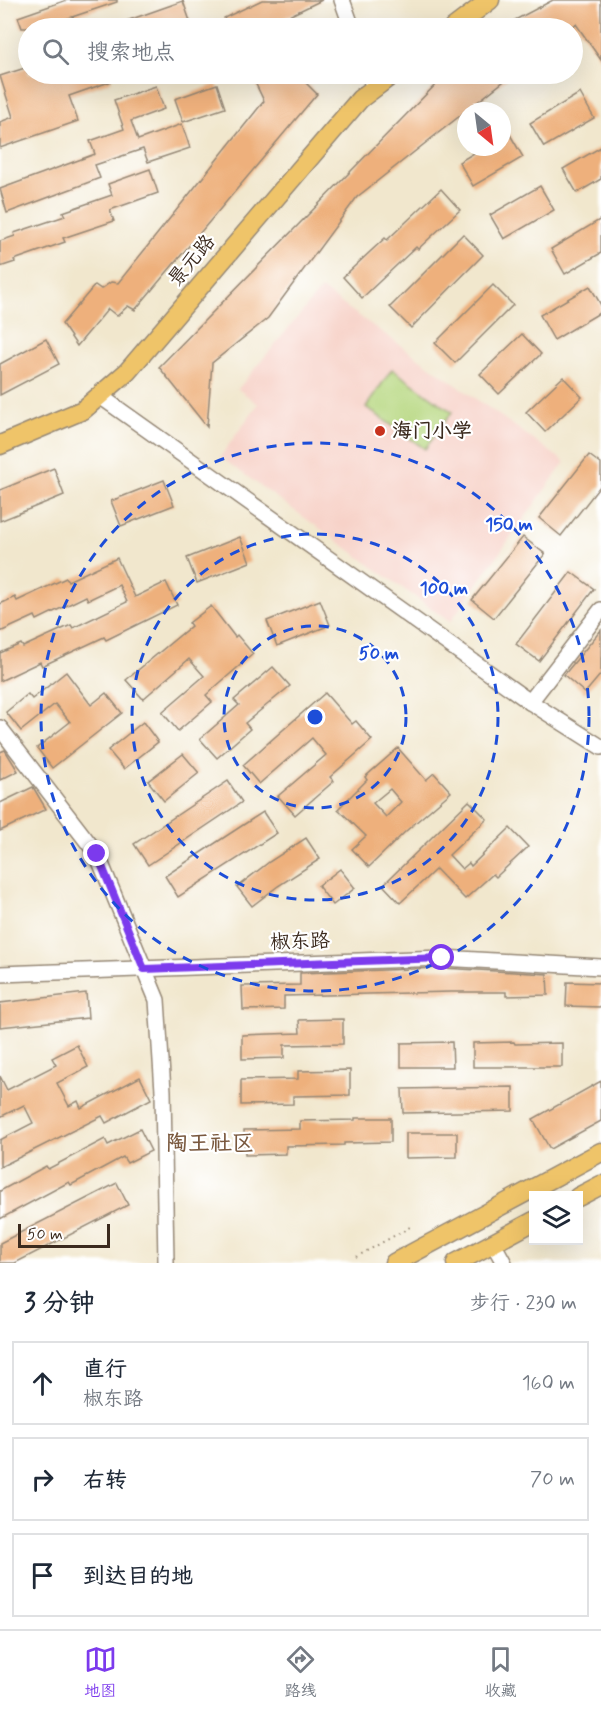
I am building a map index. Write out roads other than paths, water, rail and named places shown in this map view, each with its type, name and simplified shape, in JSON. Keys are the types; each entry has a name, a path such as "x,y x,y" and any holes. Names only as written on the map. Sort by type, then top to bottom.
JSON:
{"main road":[{"path":"466,18 490,0"},
{"name":"景元路","path":"0,445 83,410 127,372 360,99 369,84"},
{"path":"394,1263 601,1152"},
{"path":"583,1195 601,1185"},
{"path":"456,1263 529,1224"}],"street":[{"path":"342,0 348,18"},
{"path":"100,396 530,702 601,747"},
{"path":"530,702 601,610"},
{"path":"0,728 97,854 157,1000 163,1091 166,1263"},
{"name":"椒东路","path":"0,974 442,958 601,967"},
{"path":"493,1243 504,1263"}],"place":[{"name":"海门小学","path":"380,431"}],"district":[{"name":"陶王社区","path":"210,1144"}]}
